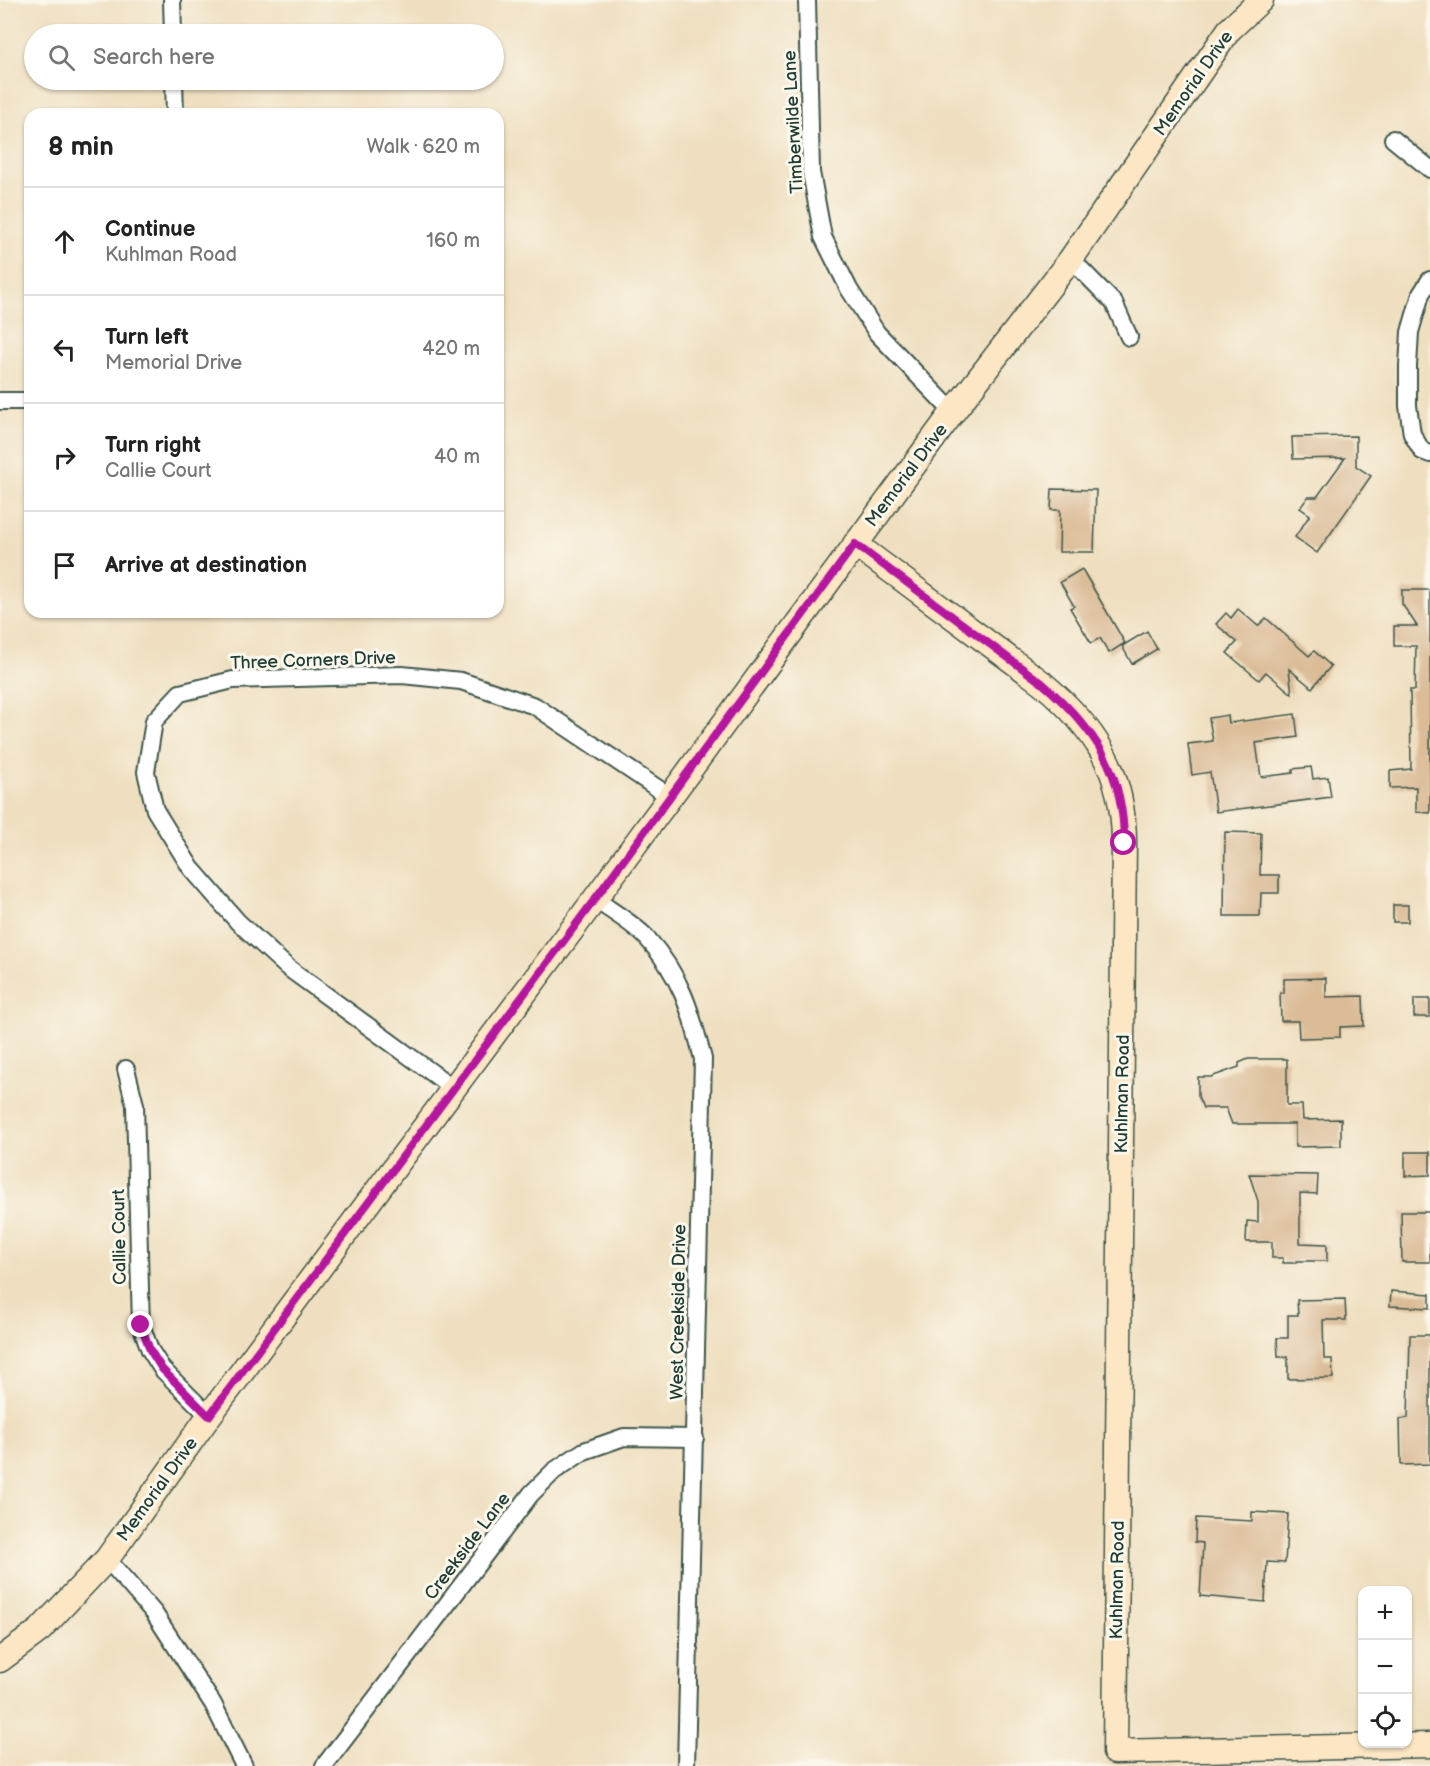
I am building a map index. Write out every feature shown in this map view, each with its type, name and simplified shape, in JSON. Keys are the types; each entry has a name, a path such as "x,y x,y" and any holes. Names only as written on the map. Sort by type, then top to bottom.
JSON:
{"street":[{"path":"172,0 173,24"},
{"name":"Timberwilde Lane","path":"807,0 812,172 823,237 849,290 877,333 953,412"},
{"name":"Memorial Drive","path":"0,1660 40,1630 107,1559 209,1416 595,899 855,544 1071,259 1229,30 1261,0"},
{"path":"174,90 175,108"},
{"path":"1393,139 1430,169"},
{"path":"1071,259 1114,303 1128,337"},
{"path":"1430,280 1421,294 1410,332 1408,406 1412,434 1422,451 1430,454"},
{"path":"0,401 24,401"},
{"name":"Kuhlman Road","path":"855,544 1042,683 1069,706 1101,746 1111,769 1120,802 1124,828 1124,855 1115,1759"},
{"name":"Three Corners Drive","path":"453,1088 287,967 238,922 191,868 155,810 146,772 154,720 180,693 233,680 402,675 461,681 535,706 669,796"},
{"name":"West Creekside Drive","path":"595,899 646,937 676,978 692,1014 703,1059 686,1766"},
{"name":"Callie Court","path":"126,1068 135,1105 141,1325 150,1350 162,1369 209,1416"},
{"name":"Creekside Lane","path":"324,1766 531,1494 554,1471 584,1451 624,1437 695,1438"},
{"path":"107,1559 154,1613 213,1704 244,1766"},
{"path":"1115,1759 1430,1744"}],"building":[{"path":"1356,436 1356,466 1371,476 1317,553 1295,537 1310,515 1300,508 1308,497 1317,497 1345,458 1293,459 1292,437"},
{"path":"1052,489 1096,490 1094,552 1059,552 1060,510 1051,510"},
{"path":"1082,569 1125,643 1109,653 1100,638 1091,643 1070,608 1074,606 1060,582"},
{"path":"1402,590 1430,590 1430,813 1416,812 1416,787 1390,788 1390,771 1411,769 1410,690 1415,690 1416,646 1394,646 1394,626 1417,626 1402,604"},
{"path":"1238,609 1258,626 1266,618 1309,656 1314,651 1331,666 1312,688 1289,669 1292,694 1266,672 1259,680 1227,653 1237,642 1216,624 1226,613 1231,618"},
{"path":"1147,631 1157,649 1132,664 1122,646"},
{"path":"1295,714 1298,737 1256,743 1261,777 1293,773 1293,769 1311,767 1313,779 1328,777 1331,797 1216,812 1210,772 1192,775 1188,744 1213,741 1209,718 1228,715 1229,723"},
{"path":"1225,832 1261,833 1260,875 1279,875 1279,893 1261,893 1260,916 1224,916"},
{"path":"1393,905 1408,905 1408,922 1393,922"},
{"path":"1326,978 1326,997 1363,996 1364,1026 1340,1027 1340,1037 1299,1038 1298,1021 1281,1021 1280,993 1284,993 1284,979"},
{"path":"1414,999 1430,999 1430,1017 1414,1017"},
{"path":"1248,1059 1287,1059 1287,1105 1302,1105 1303,1120 1341,1119 1341,1146 1295,1147 1295,1124 1232,1124 1226,1108 1203,1108 1198,1096 1198,1077 1211,1077 1239,1067 1239,1063"},
{"path":"1405,1152 1430,1152 1430,1175 1405,1176"},
{"path":"1249,1174 1318,1175 1317,1194 1300,1193 1300,1243 1327,1244 1327,1261 1283,1263 1283,1258 1272,1258 1272,1242 1246,1242 1247,1221 1258,1222 1258,1201"},
{"path":"1401,1212 1430,1212 1430,1262 1402,1262"},
{"path":"1391,1291 1430,1294 1430,1308 1390,1306"},
{"path":"1345,1299 1346,1320 1323,1320 1324,1359 1332,1359 1333,1378 1288,1379 1288,1357 1278,1357 1277,1338 1288,1338 1288,1315 1298,1315 1297,1300"},
{"path":"1410,1335 1430,1335 1430,1464 1401,1465 1400,1419 1408,1418"},
{"path":"1252,1512 1288,1514 1285,1563 1267,1562 1265,1602 1200,1596 1203,1543 1195,1542 1196,1518 1252,1521"}],"route":[{"path":"141,1325 150,1350 162,1369 209,1416 595,899 855,544 1042,683 1069,706 1101,746 1111,769 1120,802 1124,843"}]}
